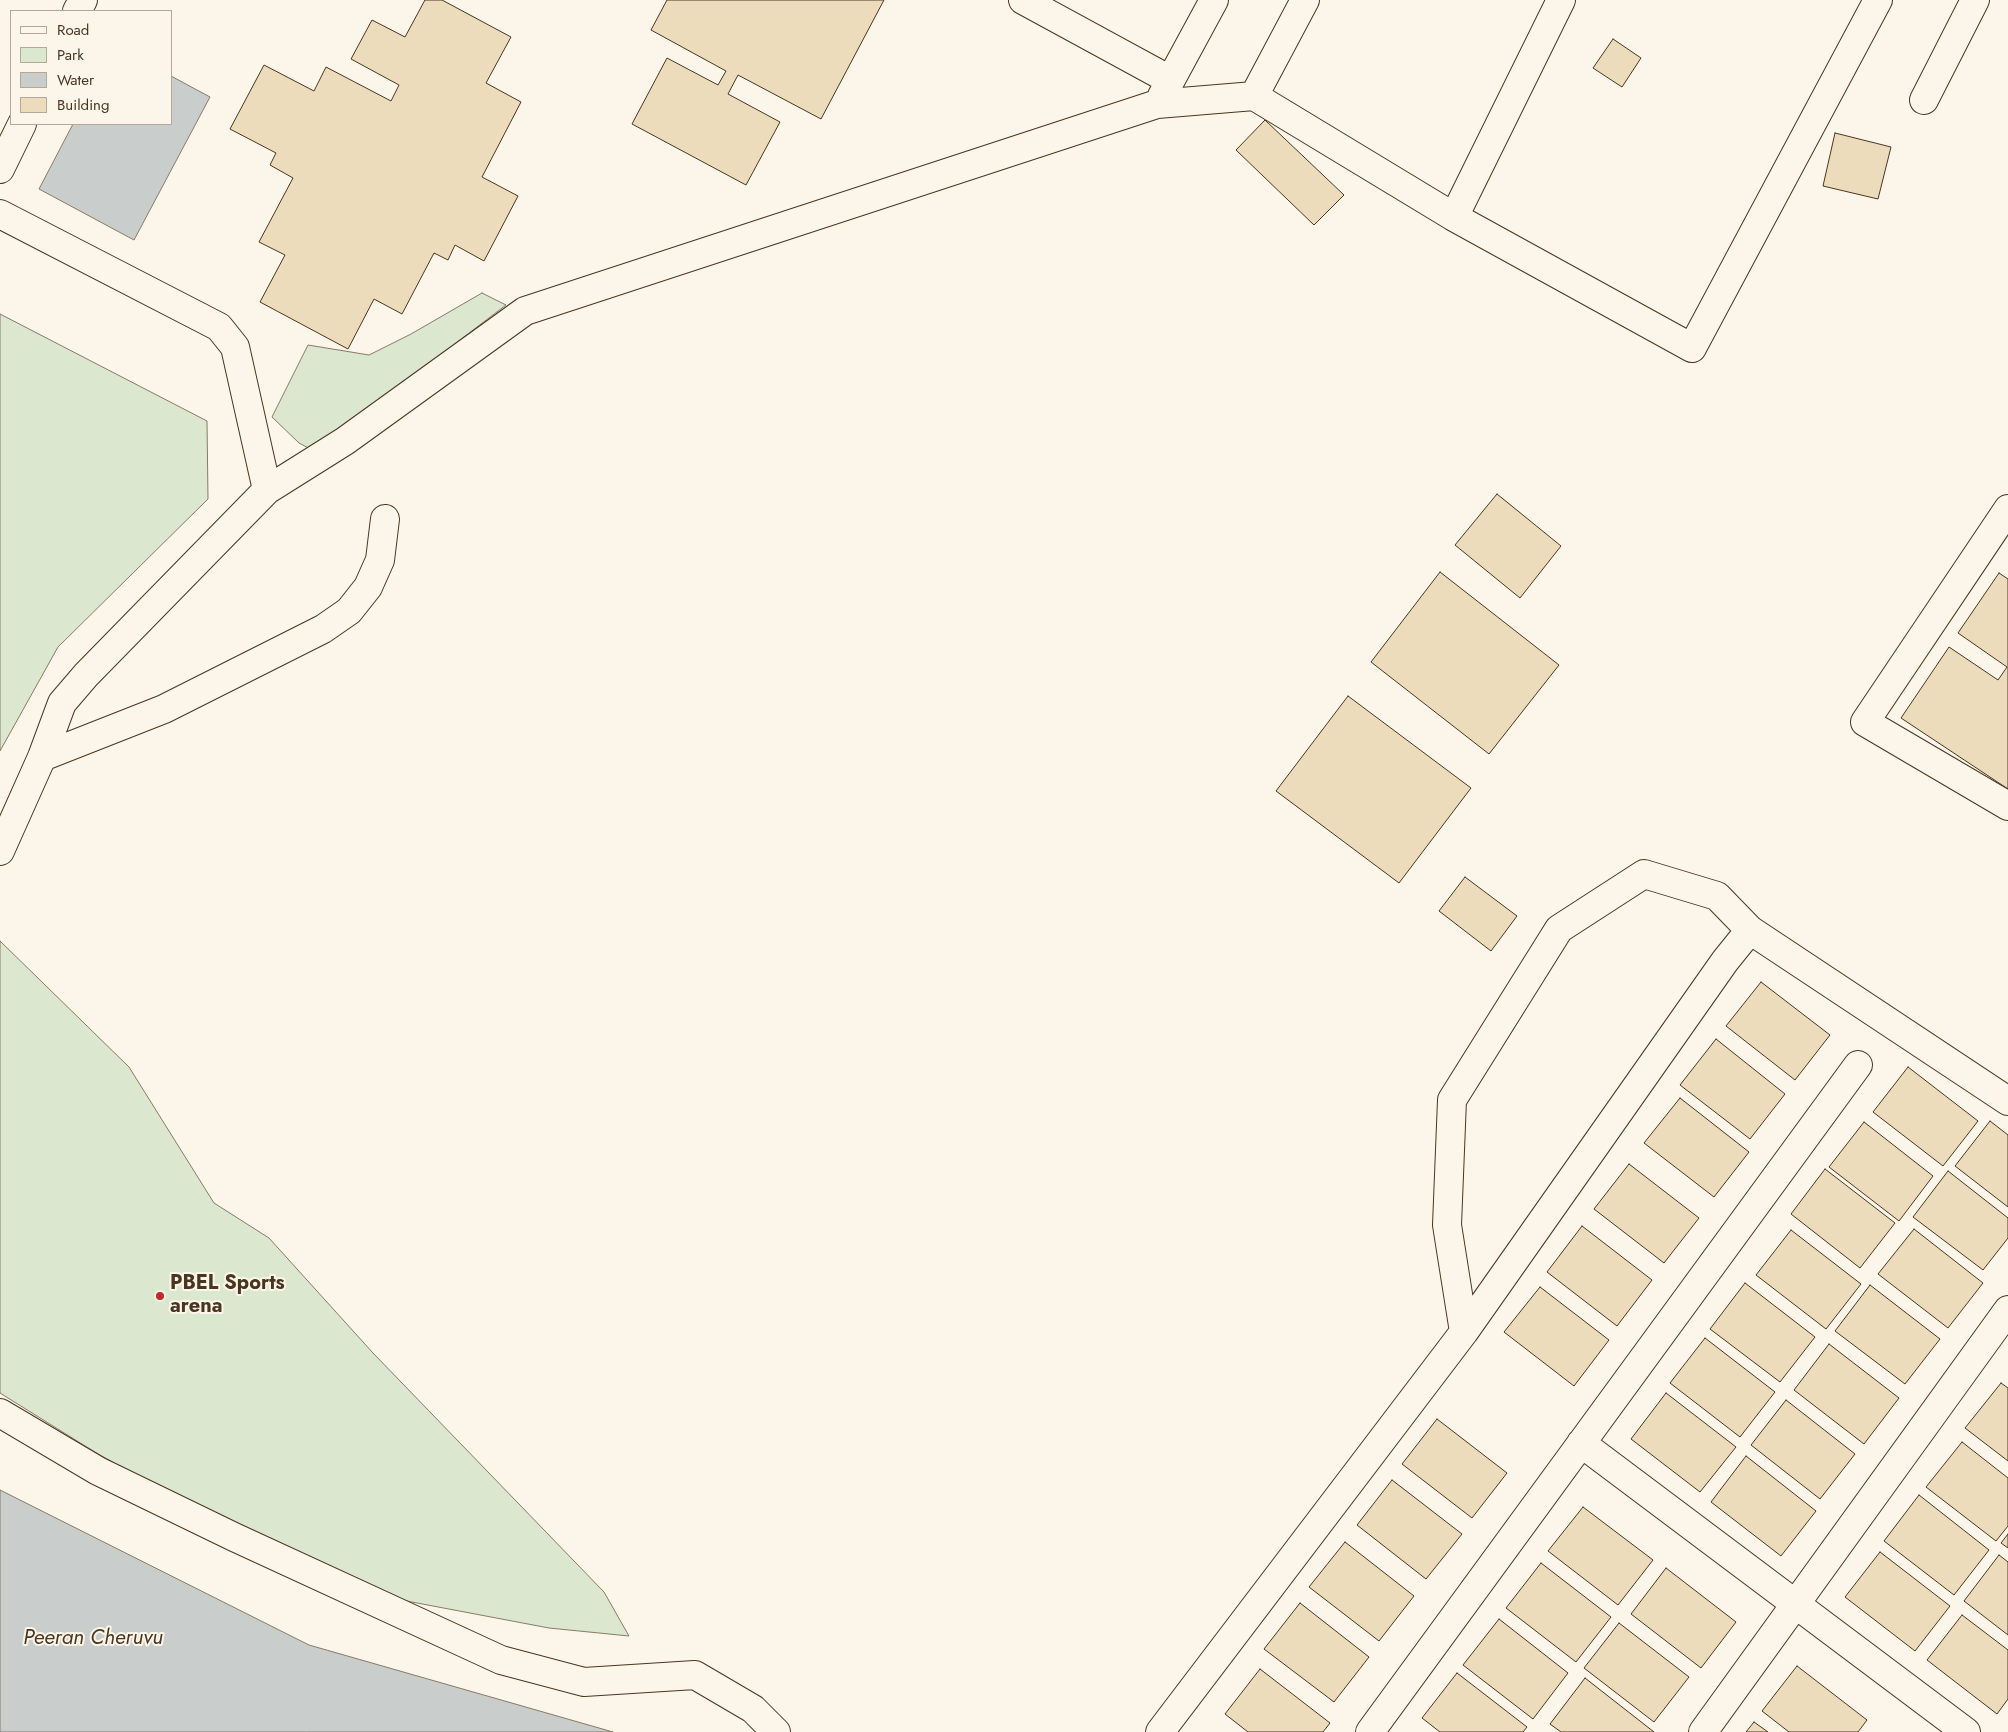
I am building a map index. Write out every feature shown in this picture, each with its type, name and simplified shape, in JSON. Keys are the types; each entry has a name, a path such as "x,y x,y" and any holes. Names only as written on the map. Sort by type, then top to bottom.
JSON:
{"street":[{"path":"1023,0 1170,80"},
{"path":"1157,104 1214,0"},
{"path":"1254,96 1305,0"},
{"path":"1454,217 1561,0"},
{"path":"0,851 42,757 62,703 86,676 267,490 345,441 525,311 1157,104 1254,96 1454,217 1692,348 1878,0"},
{"path":"1924,100 1975,0"},
{"path":"0,169 22,125"},
{"path":"0,214 219,327 235,346 267,490"},
{"path":"2008,509 1865,722 2008,806"},
{"path":"42,757 164,708 323,629 349,610 368,587 380,560 385,519"},
{"path":"1464,1332 1447,1225 1452,1100 1559,929 1644,874 1717,896 1750,930 2008,1101"},
{"path":"1160,1732 1464,1332 1725,961 1750,930"},
{"path":"1370,1732 1858,1065"},
{"path":"1703,1732 2008,1310"},
{"path":"0,1412 98,1471 243,1542 501,1660 584,1682 695,1676 754,1709 776,1732"},
{"path":"1582,1443 1966,1732"}],"green space":[{"path":"482,293 506,305 314,451 299,443 272,417 308,345 369,355 411,334"},
{"path":"0,314 207,421 208,499 58,647 0,751"},
{"name":"PBEL Sports arena","path":"0,941 129,1067 214,1203 269,1238 373,1353 604,1592 629,1636 549,1628 396,1599 195,1507 98,1454 0,1393"}],"water":[{"path":"172,77 210,97 134,240 39,189 72,125 172,125"},
{"name":"Peeran Cheruvu","path":"0,1490 309,1645 613,1732 0,1732"}],"building":[{"path":"425,0 442,0 511,37 486,83 521,102 482,177 518,196 484,261 455,245 448,260 434,253 402,314 374,299 348,349 260,302 285,255 259,242 293,178 270,165 276,153 230,129 264,65 314,91 326,67 391,101 399,85 351,59 372,20 405,37"},
{"path":"667,0 884,0 821,119 738,75 728,94 780,122 746,185 632,124 667,58 718,85 726,71 651,30"},
{"path":"1613,39 1641,58 1622,87 1593,68"},
{"path":"1265,120 1344,195 1314,225 1236,150"},
{"path":"1835,133 1891,147 1878,199 1823,186"},
{"path":"1497,494 1561,546 1520,598 1455,545"},
{"path":"1440,572 1559,665 1489,754 1371,662"},
{"path":"1999,573 2008,579 2008,789 1901,718 1949,647 1998,680 2007,667 1958,633"},
{"path":"1348,696 1471,788 1399,883 1276,791"},
{"path":"1465,877 1517,916 1491,951 1439,911"},
{"path":"1761,982 1830,1035 1795,1080 1726,1026"},
{"path":"1716,1039 1785,1094 1750,1139 1680,1085"},
{"path":"1908,1067 1978,1121 1943,1166 1873,1112"},
{"path":"1680,1098 1749,1152 1714,1197 1644,1143"},
{"path":"1990,1121 2008,1135 2008,1207 1955,1166"},
{"path":"1864,1122 1933,1176 1899,1221 1829,1167"},
{"path":"1629,1164 1699,1218 1664,1263 1594,1209"},
{"path":"1825,1169 1895,1223 1860,1268 1791,1214"},
{"path":"1948,1171 2008,1218 2008,1238 1983,1270 1913,1217"},
{"path":"1582,1226 1652,1280 1617,1326 1547,1272"},
{"path":"1914,1229 1983,1283 1948,1328 1878,1274"},
{"path":"1791,1230 1861,1284 1826,1329 1756,1275"},
{"path":"1745,1283 1815,1337 1780,1382 1710,1329"},
{"path":"1870,1285 1940,1339 1905,1384 1835,1331"},
{"path":"1540,1287 1609,1340 1574,1386 1504,1332"},
{"path":"1705,1338 1775,1392 1740,1437 1670,1383"},
{"path":"1829,1344 1899,1398 1864,1444 1794,1390"},
{"path":"2001,1383 2008,1388 2008,1461 1965,1428"},
{"path":"1666,1393 1736,1447 1700,1492 1631,1439"},
{"path":"1786,1400 1855,1454 1820,1499 1751,1445"},
{"path":"1437,1419 1507,1473 1472,1518 1402,1464"},
{"path":"1962,1442 2008,1478 2008,1526 1996,1541 1926,1487"},
{"path":"1746,1456 1816,1511 1781,1556 1711,1502"},
{"path":"1392,1480 1462,1534 1426,1579 1357,1525"},
{"path":"1919,1495 1989,1550 1954,1595 1884,1541"},
{"path":"1583,1507 1653,1560 1618,1605 1548,1551"},
{"path":"2008,1534 2008,1548 2001,1543"},
{"path":"1345,1542 1414,1596 1379,1641 1309,1587"},
{"path":"1880,1552 1950,1606 1915,1651 1845,1597"},
{"path":"1999,1555 2008,1562 2008,1635 1964,1601"},
{"path":"1541,1563 1611,1617 1576,1662 1506,1608"},
{"path":"1666,1568 1736,1622 1701,1668 1631,1614"},
{"path":"1300,1603 1369,1657 1334,1702 1264,1649"},
{"path":"1962,1615 2008,1650 2008,1699 1997,1714 1927,1660"},
{"path":"1499,1619 1568,1673 1533,1719 1463,1665"},
{"path":"1619,1623 1689,1677 1654,1722 1584,1668"},
{"path":"1797,1666 1867,1720 1858,1732 1789,1732 1762,1711"},
{"path":"1260,1669 1330,1723 1323,1732 1248,1732 1225,1714"},
{"path":"1457,1673 1527,1727 1523,1732 1440,1732 1422,1718"},
{"path":"1585,1678 1654,1732 1561,1732 1550,1724"},
{"path":"1754,1722 1768,1732 1746,1732"}],"place":[{"name":"PBEL Sports arena","path":"160,1296"}]}
